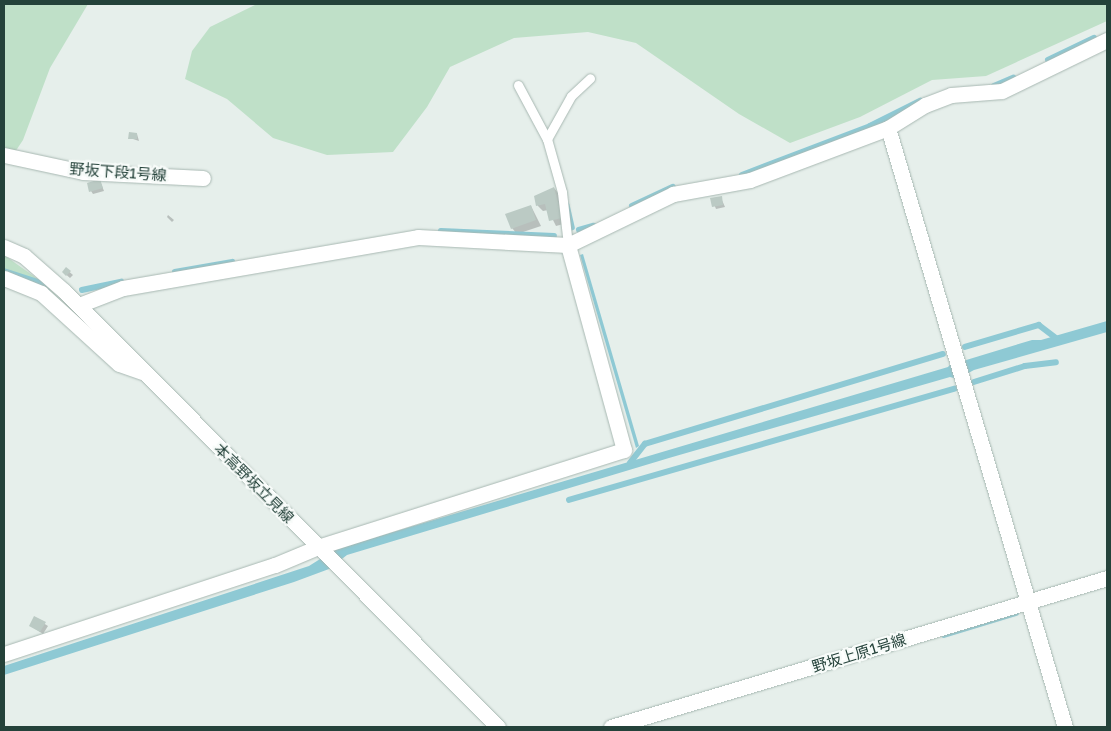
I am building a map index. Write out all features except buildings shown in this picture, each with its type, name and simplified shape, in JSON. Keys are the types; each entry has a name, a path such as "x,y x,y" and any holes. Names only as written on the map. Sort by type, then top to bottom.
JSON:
{"street":[{"path":"79,306 123,288 418,237 568,245 673,194 750,180 888,128 925,105 951,95 1002,91 1107,40"},
{"path":"888,128 1065,727"},
{"name":"野坂下段1号線","path":"4,155 83,172 203,178"},
{"path":"4,654 275,565 318,547 624,450 568,245"},
{"name":"本高野坂立見線","path":"4,246 24,256 79,306 498,727"},
{"path":"4,278 41,293 113,360 129,370 145,372"},
{"name":"野坂上原1号線","path":"611,727 1107,578"}],"lane":[{"path":"547,139 571,96 590,78"},
{"path":"518,85 547,139 562,192 568,245"}],"green space":[{"path":"4,4 88,4 50,68 23,140 15,152 4,153"},
{"path":"257,4 1107,4 1107,21 986,76 932,80 860,117 790,143 739,114 636,43 588,32 514,38 450,67 427,107 393,152 327,155 273,138 227,99 185,79 192,51 210,27"},
{"path":"4,255 42,282 116,354 4,274"}],"water":[{"path":"583,254 639,446 636,448 580,255"},
{"path":"1107,321 1107,332 974,370 957,379 950,377 669,458 347,555 329,569 294,582 4,675 4,666 309,566 336,549 948,367 953,361 963,361 1032,340 1041,340"}],"waterway":[{"path":"1048,60 1094,38"},
{"path":"994,86 1013,78"},
{"path":"742,175 870,126 920,101"},
{"path":"632,206 673,187"},
{"path":"567,205 572,227"},
{"path":"579,230 593,226"},
{"path":"441,231 554,236"},
{"path":"175,272 232,262"},
{"path":"4,271 40,283 47,290"},
{"path":"82,290 121,282"},
{"path":"965,347 1039,325 1059,340"},
{"path":"630,463 645,444 943,354"},
{"path":"974,382 1025,366 1056,362"},
{"path":"569,500 954,389"},
{"path":"944,635 1016,613"}]}
